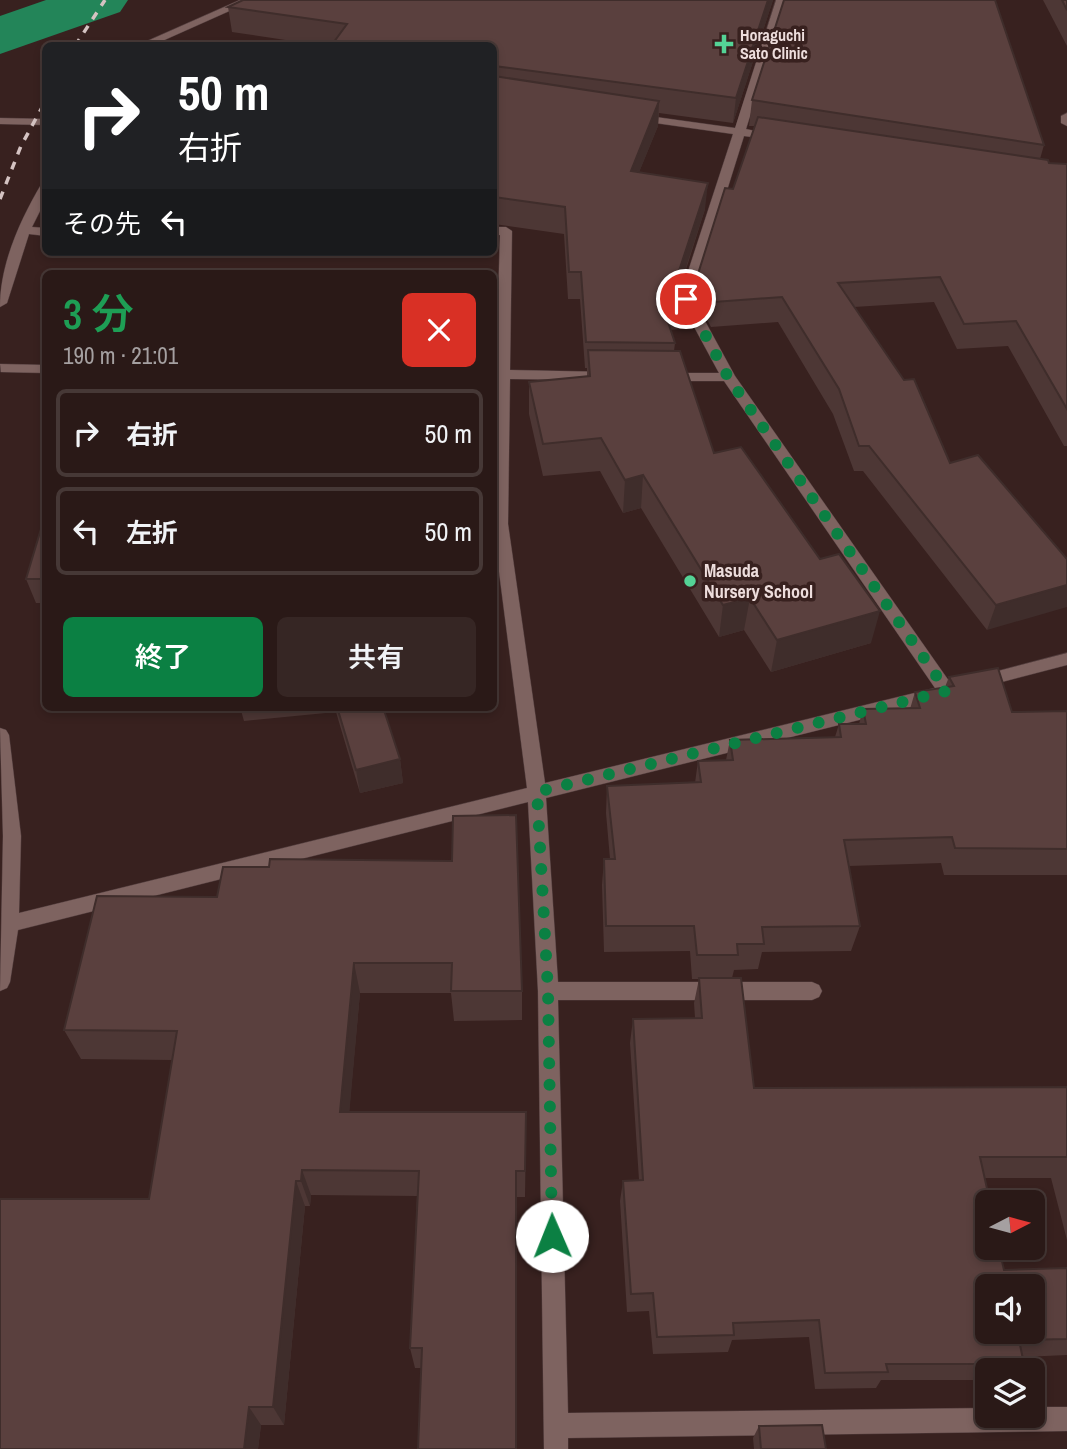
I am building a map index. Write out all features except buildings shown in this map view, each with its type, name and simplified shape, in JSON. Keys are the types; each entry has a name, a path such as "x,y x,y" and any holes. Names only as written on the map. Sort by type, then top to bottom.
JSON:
{"street":[{"path":"149,42 249,0"},
{"path":"780,0 686,299 728,377 947,691"},
{"path":"617,114 787,139"},
{"path":"1067,116 1067,123"},
{"path":"0,121 42,122"},
{"path":"0,303 24,230 42,194"},
{"path":"24,230 42,232"},
{"path":"497,231 506,231 499,374 497,525 537,792 548,991 555,1437 1067,1419"},
{"path":"0,368 42,369"},
{"path":"499,374 728,377"},
{"path":"4,925 1067,659"},
{"path":"0,735 12,836 0,982"},
{"path":"548,991 811,991"}],"waterway":[{"path":"0,36 100,0"}],"railway":[{"path":"78,42 105,0"},
{"path":"0,199 21,146 42,107"}],"place":[{"name":"Horaguchi Sato Clinic","path":"724,44"},
{"name":"Masuda Nursery School","path":"690,581"}],"route":[{"path":"552,1236 548,991 537,792 947,691 728,377 686,299"}]}
